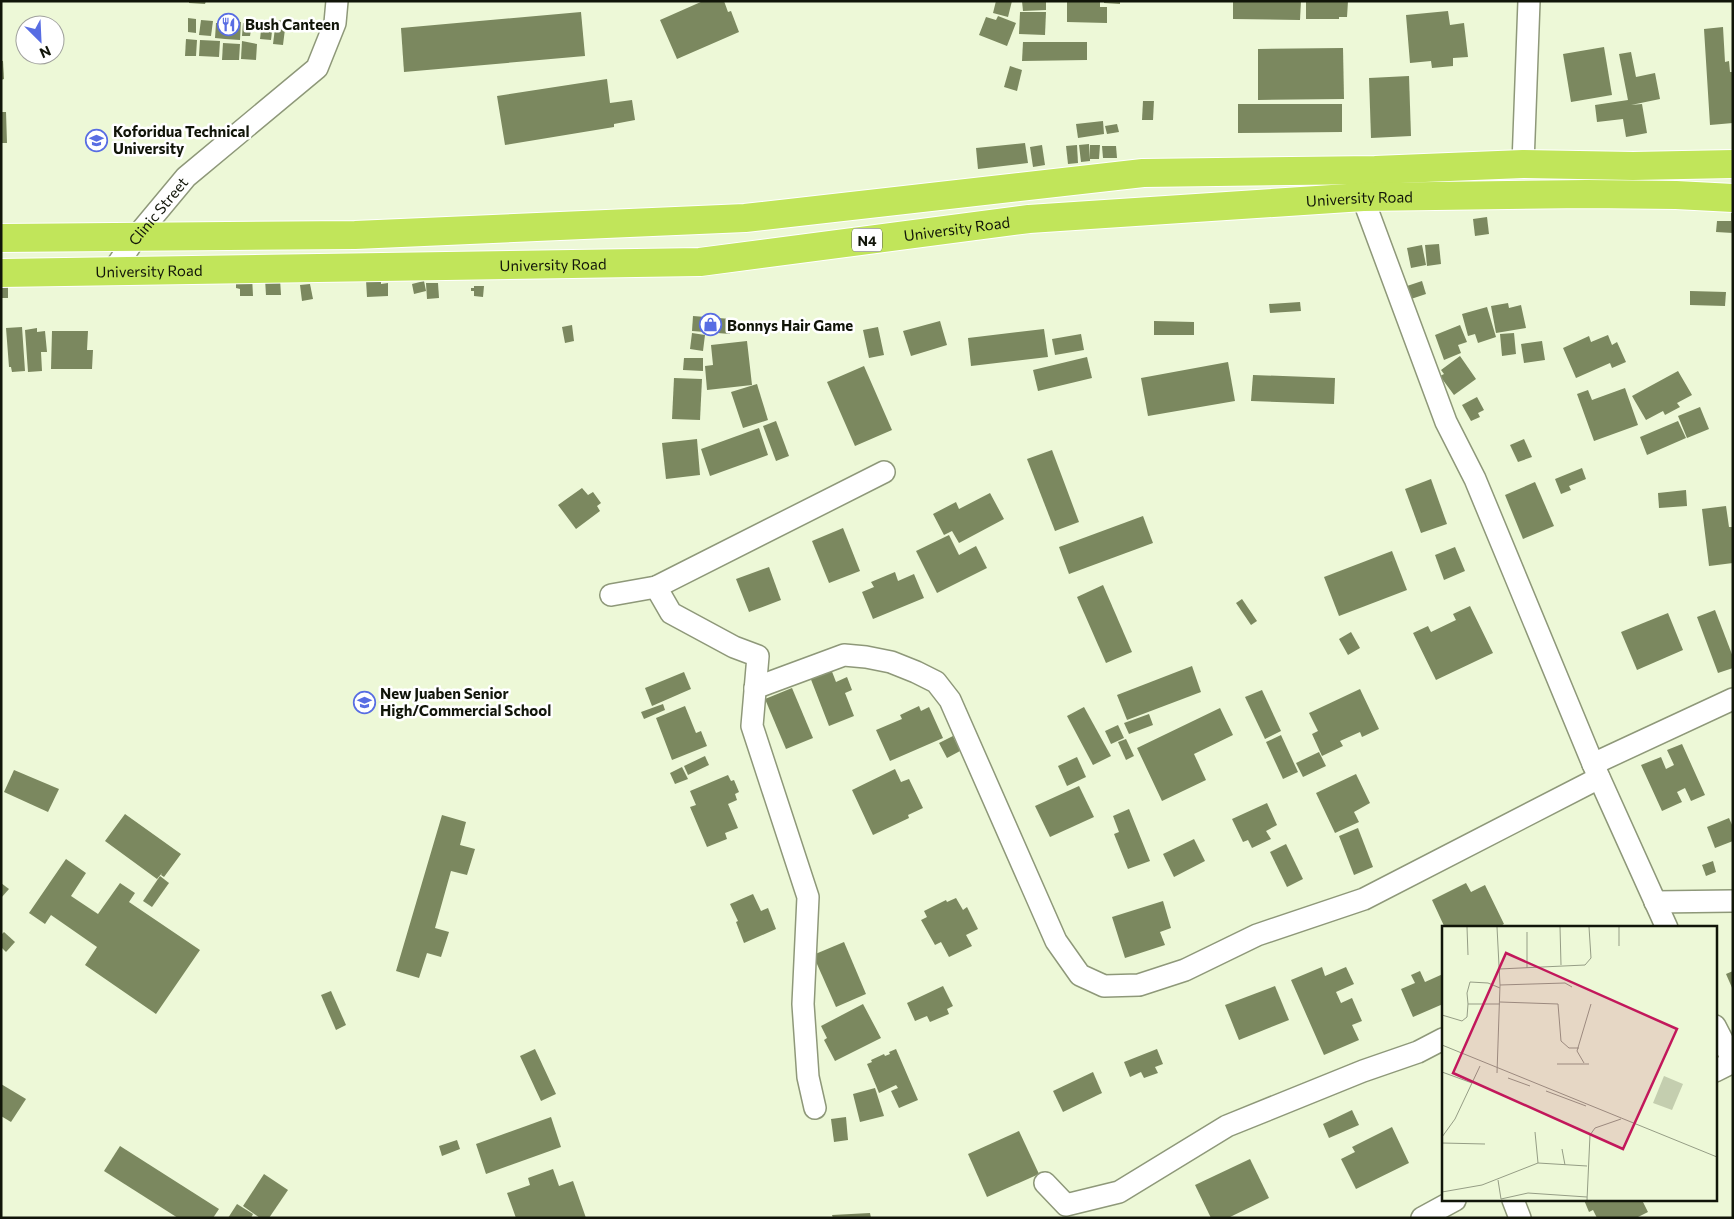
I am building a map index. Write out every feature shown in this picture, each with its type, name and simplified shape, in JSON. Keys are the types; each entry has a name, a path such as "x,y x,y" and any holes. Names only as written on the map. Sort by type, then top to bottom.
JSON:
{"highway":[{"name":"University Road","path":"1,238 355,235 745,218 1143,173 1408,169 1523,164 1632,166 1733,164"},
{"path":"1408,169 1408,196"},
{"name":"University Road","path":"1,273 700,262 1030,219 1362,197 1597,194 1733,198"}],"street":[{"name":"Clinic Street","path":"114,271 136,237 186,177 317,68 335,24 336,1"},
{"path":"1523,164 1529,1"},
{"path":"1353,170 1446,422 1475,479 1596,771 1655,902 1661,926"},
{"path":"611,595 656,587 884,472"},
{"path":"656,587 671,613 734,647 758,656 752,726 808,897 803,1004 808,1078 815,1108"},
{"path":"756,688 844,655 892,662 936,682 950,700 1056,941 1080,975 1104,986 1139,985 1185,970 1257,935 1364,899 1596,771 1733,699"},
{"path":"1655,902 1733,902"},
{"path":"1716,1028 1733,1061 1716,1070"},
{"path":"1045,1183 1066,1205 1119,1192 1227,1126 1363,1071 1418,1052 1442,1040"},
{"path":"1422,1218 1451,1202"},
{"path":"1514,1202 1520,1218"}],"building":[{"path":"189,1 206,1 205,4 189,3"},
{"path":"703,1 724,1 728,12 731,11 739,32 677,59 660,20"},
{"path":"996,1 1012,1 1008,17 993,13"},
{"path":"1022,1 1046,1 1046,10 1023,11"},
{"path":"1067,1 1100,1 1100,7 1107,7 1107,23 1067,22"},
{"path":"1104,1 1120,1 1120,4 1104,3"},
{"path":"1233,1 1301,1 1300,20 1233,19"},
{"path":"1306,1 1348,1 1347,17 1339,17 1339,19 1306,19"},
{"path":"1448,11 1450,25 1464,23 1468,57 1453,58 1453,66 1432,68 1431,61 1410,63 1406,15"},
{"path":"581,12 585,56 404,72 401,28"},
{"path":"1020,12 1046,12 1045,35 1019,34"},
{"path":"998,16 1016,23 1007,46 979,35 986,17 996,20"},
{"path":"188,18 196,19 196,33 188,32"},
{"path":"201,20 213,21 211,36 199,35"},
{"path":"276,20 286,21 283,45 273,44"},
{"path":"227,21 241,22 240,40 215,38 216,23 227,23"},
{"path":"262,22 273,23 271,40 260,39"},
{"path":"243,23 252,24 250,36 242,36"},
{"path":"1723,27 1725,62 1729,61 1730,72 1733,72 1733,123 1710,125 1704,29"},
{"path":"186,39 197,40 196,56 185,56"},
{"path":"200,40 220,41 219,57 199,56"},
{"path":"242,41 257,44 256,60 241,59"},
{"path":"1023,42 1087,42 1087,60 1022,61"},
{"path":"223,43 240,44 239,60 222,60"},
{"path":"1604,47 1612,95 1571,102 1563,54"},
{"path":"1343,48 1344,99 1258,100 1258,49"},
{"path":"1631,52 1636,77 1655,73 1660,99 1631,105 1642,104 1647,133 1626,137 1623,119 1597,122 1595,105 1628,100 1619,54"},
{"path":"1,61 3,61 4,79 1,80"},
{"path":"1010,66 1022,70 1017,91 1004,87"},
{"path":"1409,76 1411,136 1371,138 1369,78"},
{"path":"607,79 610,103 632,100 635,120 614,124 614,127 505,145 497,96"},
{"path":"1143,101 1154,101 1153,120 1142,120"},
{"path":"1238,104 1342,104 1342,132 1238,133"},
{"path":"1,112 6,112 7,143 1,143"},
{"path":"1103,121 1104,134 1078,138 1076,124"},
{"path":"1117,124 1119,132 1107,134 1105,126"},
{"path":"1025,143 1028,163 978,169 976,148"},
{"path":"1089,144 1090,161 1081,162 1079,145"},
{"path":"1042,145 1045,165 1033,167 1030,147"},
{"path":"1077,145 1078,163 1068,164 1066,146"},
{"path":"1090,145 1100,145 1099,159 1090,159"},
{"path":"1102,146 1116,146 1117,158 1103,158"},
{"path":"1731,212 1733,212 1733,233 1716,232 1717,221 1731,221"},
{"path":"1487,217 1489,234 1475,236 1473,219"},
{"path":"1439,244 1441,264 1427,266 1425,245"},
{"path":"1422,245 1426,265 1411,268 1407,248"},
{"path":"236,276 252,276 253,296 240,296 240,289 236,288"},
{"path":"265,279 280,279 281,295 266,295"},
{"path":"381,279 381,284 388,283 388,296 367,297 366,280"},
{"path":"424,281 426,291 414,294 412,284"},
{"path":"1422,281 1426,294 1411,299 1401,288"},
{"path":"8,283 8,298 1,298 1,284"},
{"path":"426,283 438,283 439,298 427,299"},
{"path":"310,284 313,299 302,301 300,285"},
{"path":"474,286 484,286 483,297 474,296 474,291 471,291 471,288 474,288"},
{"path":"1690,291 1726,292 1725,306 1690,305"},
{"path":"1300,302 1301,311 1270,313 1269,304"},
{"path":"1508,303 1509,308 1521,305 1526,328 1496,333 1491,306"},
{"path":"1487,307 1496,337 1478,343 1475,334 1468,336 1462,314"},
{"name":"Bonnys Hair Game","path":"693,316 731,319 730,334 692,331"},
{"path":"940,321 947,345 911,356 903,331"},
{"path":"1154,321 1194,322 1194,335 1154,335"},
{"path":"572,325 574,341 565,343 562,327"},
{"path":"1460,325 1467,342 1458,345 1461,353 1444,360 1435,335"},
{"path":"22,327 25,371 12,372 11,367 9,367 6,328"},
{"path":"878,327 884,355 869,358 863,330"},
{"path":"37,328 37,332 45,331 47,352 41,352 42,371 28,372 25,330"},
{"path":"1044,329 1048,357 971,366 968,338"},
{"path":"52,331 88,331 87,350 93,350 92,369 51,369"},
{"path":"692,333 705,335 703,351 690,349"},
{"path":"1514,333 1516,354 1502,356 1500,334"},
{"path":"1081,334 1084,350 1055,355 1052,339"},
{"path":"1608,335 1612,345 1617,342 1626,362 1612,368 1610,363 1576,378 1563,348 1589,336 1591,342"},
{"path":"747,341 752,385 707,390 705,366 713,365 711,345"},
{"path":"1542,341 1545,360 1524,363 1521,344"},
{"path":"1460,356 1476,379 1454,395 1440,376 1444,374 1441,370"},
{"path":"1087,357 1092,378 1038,391 1033,370"},
{"path":"684,358 703,358 703,371 683,370"},
{"path":"1228,362 1235,401 1148,416 1141,378"},
{"path":"864,366 892,430 855,446 827,382"},
{"path":"1678,371 1692,395 1677,403 1680,407 1665,415 1663,411 1646,420 1632,396"},
{"path":"1253,375 1335,378 1334,404 1251,401"},
{"path":"674,378 702,379 700,420 672,419"},
{"path":"757,384 768,420 743,428 731,392"},
{"path":"1625,388 1638,425 1594,441 1577,394 1588,390 1592,400"},
{"path":"1477,397 1484,410 1478,413 1480,417 1471,421 1462,405"},
{"path":"1700,407 1709,429 1687,438 1678,416"},
{"path":"776,421 789,456 776,461 763,426"},
{"path":"1678,421 1686,438 1647,455 1640,437"},
{"path":"759,428 768,455 710,476 701,449"},
{"path":"697,439 700,475 666,479 662,443"},
{"path":"1524,439 1532,457 1518,462 1510,445"},
{"path":"1052,450 1079,522 1055,531 1027,459"},
{"path":"1582,468 1586,479 1569,486 1571,490 1561,494 1555,479"},
{"path":"1431,479 1447,524 1421,533 1405,489"},
{"path":"1535,482 1554,526 1523,539 1505,495"},
{"path":"582,488 588,495 593,492 601,503 597,506 600,511 576,529 558,505"},
{"path":"1686,490 1687,506 1659,508 1658,493"},
{"path":"990,493 1004,519 959,543 952,531 944,535 933,514 956,502 959,509"},
{"path":"1726,506 1729,527 1733,527 1733,563 1709,566 1702,509"},
{"path":"1143,516 1153,543 1069,574 1059,547"},
{"path":"843,528 860,571 829,583 812,541"},
{"path":"949,535 959,555 976,546 987,568 937,593 916,551"},
{"path":"1455,547 1465,571 1444,580 1435,555"},
{"path":"1392,551 1407,590 1339,616 1324,577"},
{"path":"769,567 781,600 749,612 736,579"},
{"path":"895,572 898,581 914,574 924,598 873,619 862,592 874,587 871,582"},
{"path":"1103,585 1132,652 1106,663 1077,597"},
{"path":"1242,599 1257,621 1251,625 1236,603"},
{"path":"1470,606 1493,653 1436,680 1413,633 1428,626 1431,632 1456,620 1453,614"},
{"path":"1715,610 1733,657 1733,668 1718,673 1697,617"},
{"path":"1668,613 1683,650 1637,670 1621,632"},
{"path":"1351,632 1360,648 1348,655 1339,639"},
{"path":"1192,666 1201,692 1127,720 1117,695"},
{"path":"831,669 836,682 847,677 852,690 845,693 854,716 829,726 810,677"},
{"path":"684,672 691,689 652,706 645,688"},
{"path":"792,688 813,738 786,749 765,699"},
{"path":"1360,689 1379,729 1362,737 1360,732 1340,741 1343,746 1322,756 1312,734 1318,731 1309,713"},
{"path":"1262,690 1281,731 1265,739 1245,697"},
{"path":"663,704 665,710 644,719 641,712"},
{"path":"685,706 696,733 701,731 707,746 672,760 656,718"},
{"path":"919,706 921,711 929,707 943,738 890,761 876,730 902,719 900,715"},
{"path":"1084,707 1111,756 1093,765 1067,716"},
{"path":"1220,708 1233,735 1194,754 1206,780 1162,801 1137,748"},
{"path":"1149,714 1153,725 1129,734 1124,723"},
{"path":"1118,725 1124,738 1111,744 1105,731"},
{"path":"1281,735 1298,772 1283,779 1266,742"},
{"path":"953,736 960,751 947,758 939,743"},
{"path":"1126,739 1134,756 1126,760 1118,742"},
{"path":"1682,744 1705,795 1691,801 1685,788 1677,792 1682,802 1662,811 1641,765 1661,757 1666,769 1674,765 1667,750"},
{"path":"1319,752 1326,766 1303,777 1296,763"},
{"path":"705,756 709,765 688,775 684,766"},
{"path":"1077,757 1086,777 1067,786 1058,766"},
{"path":"682,767 688,779 675,784 670,773"},
{"path":"895,769 901,782 909,779 923,808 908,815 909,818 873,835 852,790"},
{"path":"14,770 59,789 48,812 4,792"},
{"path":"1356,774 1370,803 1354,812 1359,822 1335,833 1316,793"},
{"path":"728,775 731,781 734,780 739,792 735,794 737,800 728,804 738,828 725,833 727,839 707,847 690,807 696,805 690,791"},
{"path":"1079,786 1094,817 1050,837 1035,806"},
{"path":"1267,803 1277,825 1266,831 1271,839 1252,848 1248,840 1243,842 1232,819"},
{"path":"1129,809 1150,861 1128,869 1114,834 1119,832 1113,816"},
{"path":"125,814 181,854 164,877 161,875 162,873 157,879 105,841"},
{"path":"442,815 466,822 460,845 475,849 467,875 451,871 435,928 449,932 441,957 427,953 419,978 396,971"},
{"path":"1729,818 1733,827 1733,841 1715,848 1707,827"},
{"path":"1358,828 1373,867 1354,875 1339,836"},
{"path":"1194,839 1205,861 1174,877 1163,854"},
{"path":"1286,844 1303,879 1287,887 1270,852"},
{"path":"66,859 86,873 71,896 98,914 120,883 135,893 129,902 200,950 156,1014 85,965 97,947 51,915 45,924 29,913"},
{"path":"1713,861 1716,872 1706,876 1702,865"},
{"path":"160,876 169,883 152,907 143,901"},
{"path":"1,883 9,889 1,898"},
{"path":"1466,883 1471,892 1485,885 1504,924 1500,926 1444,926 1432,900"},
{"path":"753,894 761,911 768,908 776,929 744,943 736,922 738,921 730,904"},
{"path":"956,898 963,910 967,907 978,929 966,935 972,946 949,957 941,942 935,945 921,920 927,917 924,911 946,900 947,902"},
{"path":"1163,901 1171,928 1160,932 1165,945 1125,958 1112,917"},
{"path":"4,932 15,942 6,952 1,947 1,935"},
{"path":"844,942 866,994 836,1007 813,955"},
{"path":"1322,967 1325,976 1346,967 1354,984 1336,992 1341,1003 1352,998 1362,1021 1352,1025 1359,1040 1324,1055 1291,980"},
{"path":"1420,971 1425,982 1442,974 1442,1004 1413,1017 1401,989 1415,983 1411,975"},
{"path":"1733,971 1733,990 1726,974"},
{"path":"943,986 953,1006 947,1009 949,1014 930,1022 927,1016 915,1021 907,1003"},
{"path":"1275,986 1289,1020 1239,1040 1225,1005"},
{"path":"331,991 346,1025 336,1030 321,995"},
{"path":"863,1004 881,1038 835,1061 824,1040 827,1038 821,1026"},
{"path":"535,1049 556,1094 541,1101 520,1056"},
{"path":"896,1049 918,1100 899,1108 891,1091 898,1088 896,1085 879,1093 867,1064 872,1062 871,1060 884,1054 885,1056 890,1054 889,1052"},
{"path":"1157,1049 1163,1064 1155,1067 1158,1073 1144,1078 1141,1072 1130,1077 1124,1062"},
{"path":"1093,1072 1102,1093 1063,1112 1053,1091"},
{"path":"1,1084 26,1099 11,1122 1,1116"},
{"path":"875,1088 884,1116 860,1122 853,1094"},
{"path":"1352,1110 1359,1125 1329,1138 1323,1124"},
{"path":"551,1117 561,1147 486,1174 476,1144"},
{"path":"846,1117 848,1140 834,1142 831,1119"},
{"path":"1392,1127 1409,1163 1356,1189 1341,1159 1355,1152 1352,1147"},
{"path":"1019,1131 1039,1174 987,1197 968,1154"},
{"path":"457,1140 460,1149 442,1156 439,1146"},
{"path":"120,1146 219,1209 213,1218 178,1218 104,1171"},
{"path":"1250,1159 1269,1198 1228,1218 1211,1218 1195,1185"},
{"path":"553,1169 559,1186 573,1181 586,1218 516,1218 507,1193 530,1185 528,1178"},
{"path":"264,1174 288,1190 269,1218 260,1218 243,1206"},
{"path":"1585,1202 1643,1202 1648,1212 1636,1218 1597,1218 1593,1210 1589,1212"},
{"path":"237,1204 253,1214 251,1218 228,1218"},
{"path":"870,1213 871,1218 833,1218 832,1215"}],"place":[{"name":"Bush Canteen","path":"229,24"},
{"name":"Koforidua Technical University","path":"97,140"},
{"name":"Bonnys Hair Game","path":"711,325"},
{"name":"New Juaben Senior High/Commercial School","path":"364,702"}]}
